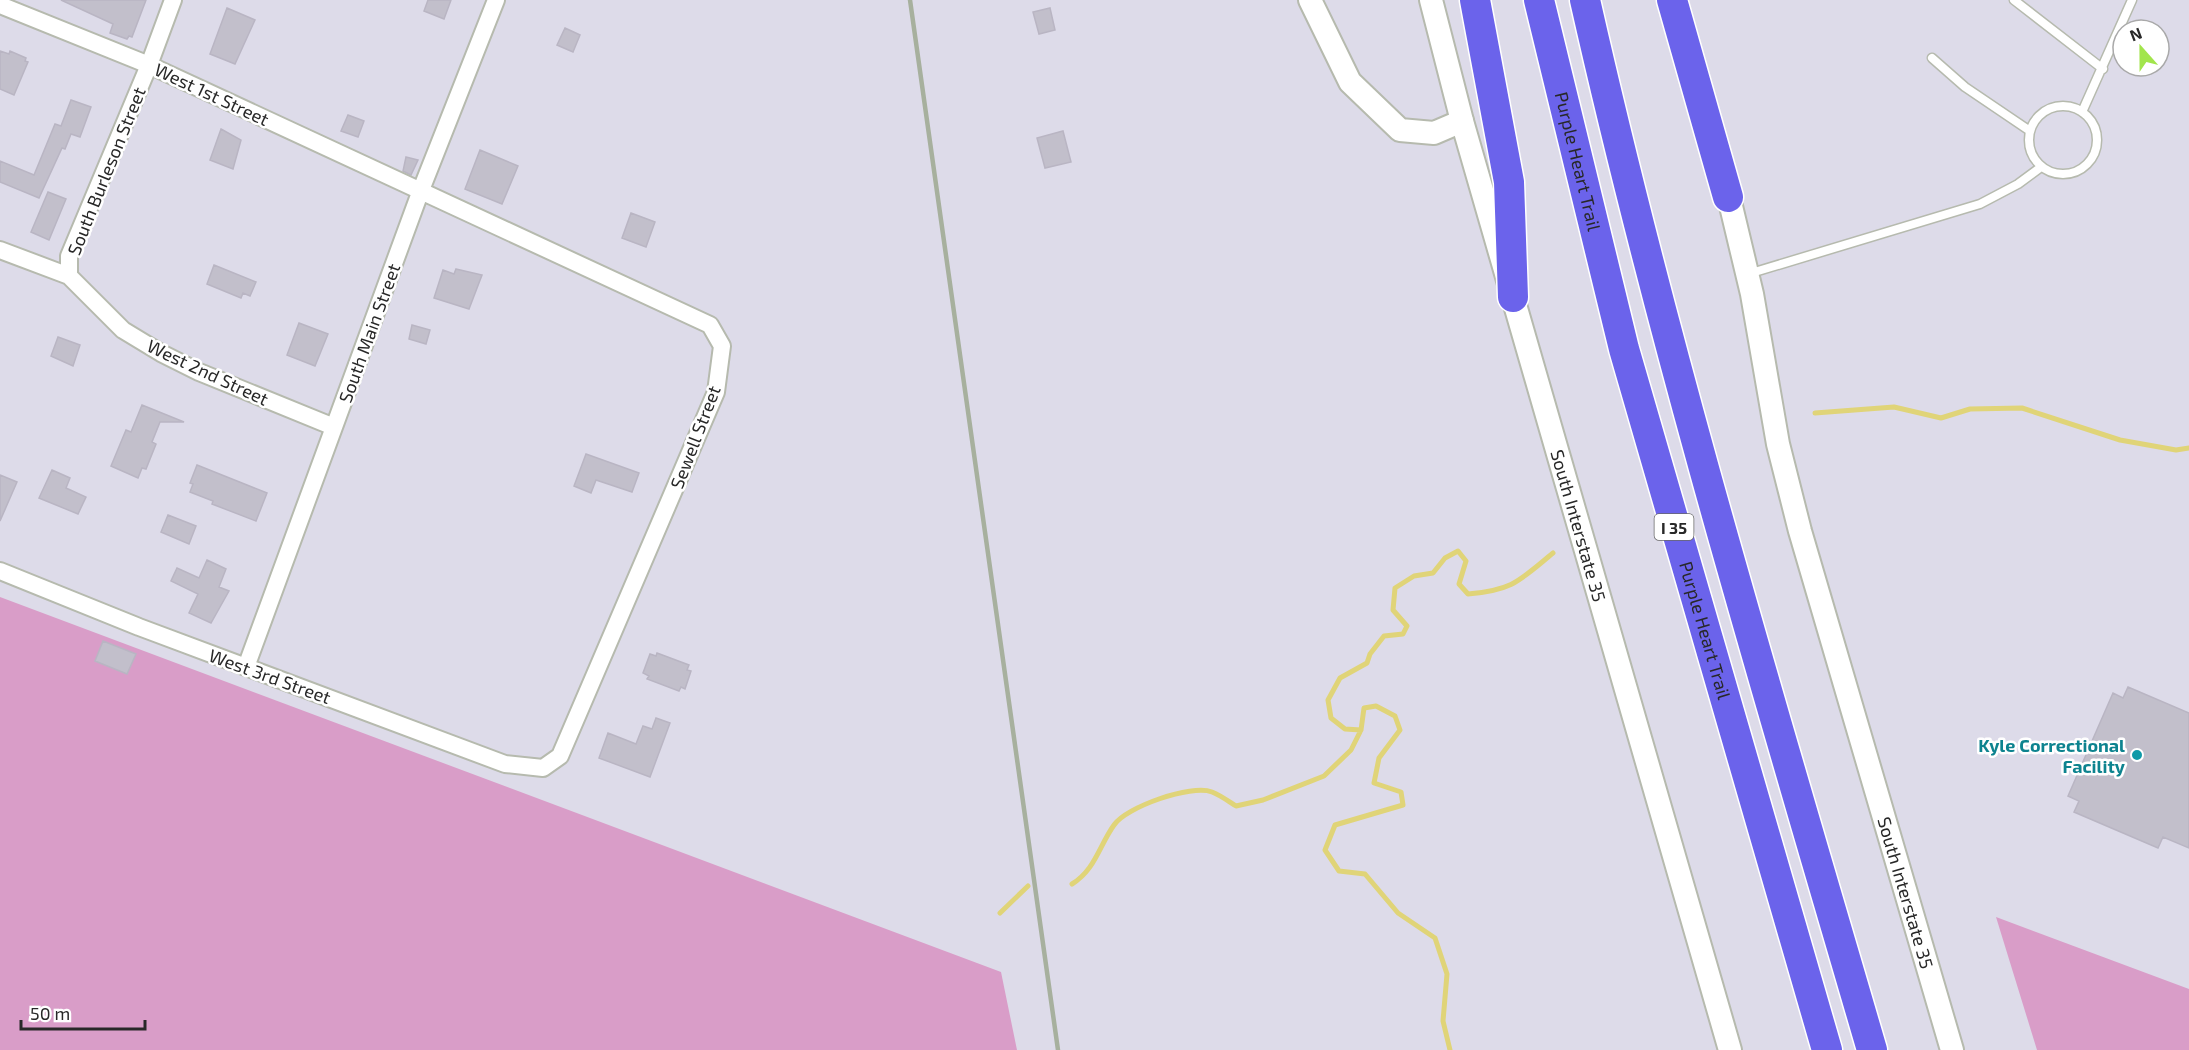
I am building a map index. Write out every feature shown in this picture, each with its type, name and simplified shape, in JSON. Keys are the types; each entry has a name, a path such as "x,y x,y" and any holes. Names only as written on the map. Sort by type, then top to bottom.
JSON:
{"highway":[{"path":"1475,0 1509,182 1513,297"},
{"name":"Purple Heart Trail","path":"1539,0 1624,350 1827,1050"},
{"name":"I 35","path":"1585,0 1620,156 1667,339 1872,1050"},
{"path":"1672,0 1728,197"}],"main road":[{"path":"1310,0 1350,82 1400,130 1434,133 1462,121"},
{"name":"South Interstate 35","path":"1431,0 1462,121 1730,1050"},
{"name":"South Interstate 35","path":"1686,0 1728,197 1747,274 1778,444 1800,531 1952,1050"}],"street":[{"name":"South Burleson Street","path":"69,276 69,256 149,65 173,0"},
{"name":"South Main Street","path":"246,667 421,190 496,0"},
{"name":"West 1st Street","path":"0,5 149,65 421,190"},
{"name":"Sewell Street","path":"421,190 710,326 722,346 716,392 560,756 543,768"},
{"name":"West 2nd Street","path":"0,250 69,276 123,330 161,353 199,372 334,427"},
{"name":"West 3rd Street","path":"0,571 246,667 505,764 543,768"}],"lane":[{"path":"2014,0 2103,69"},
{"path":"2082,112 2132,0"},
{"path":"1932,57 1965,87 2030,130"},
{"path":"2073,107 2082,112 2096,131 2094,154 2088,164 2078,171 2067,174 2042,167 2031,152 2030,130 2042,113 2052,108 2073,107"},
{"path":"1747,274 1980,204 2018,184 2042,167"}],"shaded area":[{"path":"0,597 1001,972 1017,1050 0,1050"},
{"path":"1996,917 2189,989 2189,1050 2037,1050"}],"building":[{"path":"61,0 146,0 132,37 129,36 127,39 110,33 113,24"},
{"path":"428,0 451,0 444,19 424,11"},
{"path":"227,8 255,20 235,64 210,54"},
{"path":"1050,8 1055,30 1039,34 1033,12"},
{"path":"565,28 580,35 573,52 557,45"},
{"path":"0,51 9,54 10,51 26,58 25,61 28,62 14,95 0,89"},
{"path":"71,100 91,107 80,137 71,134 39,198 0,182 0,161 34,175 55,124 61,126"},
{"path":"348,115 364,121 358,137 341,131"},
{"path":"221,129 241,140 233,169 210,160"},
{"path":"1063,131 1071,162 1045,168 1037,138"},
{"path":"480,150 518,166 502,204 465,189"},
{"path":"406,157 418,160 411,175 403,171"},
{"path":"48,192 66,199 49,240 31,232"},
{"path":"631,213 655,222 646,247 622,238"},
{"path":"214,265 256,282 250,296 243,293 241,298 207,284"},
{"path":"456,269 482,275 469,309 434,298 443,270 454,274"},
{"path":"299,323 328,334 315,366 287,355"},
{"path":"412,325 430,330 426,344 409,339"},
{"path":"58,337 80,345 73,366 51,356"},
{"path":"142,405 184,422 160,422 152,442 156,444 146,469 142,468 138,478 111,466 126,430 131,432"},
{"path":"586,454 639,473 632,492 596,480 591,493 574,486"},
{"path":"197,465 267,493 256,521 212,504 213,501 190,492 193,484 190,483"},
{"path":"52,470 70,478 66,488 86,497 78,514 39,498"},
{"path":"0,475 17,482 0,521"},
{"path":"168,515 196,526 189,544 161,532"},
{"path":"207,560 226,569 219,587 229,591 211,623 189,613 198,594 171,581 177,568 199,578"},
{"path":"103,641 136,654 127,674 95,661"},
{"path":"657,653 689,665 687,670 691,671 685,689 681,687 679,691 647,679 649,676 643,673 650,654 656,656"},
{"name":"Kyle Correctional Facility","path":"2128,687 2189,713 2189,848 2163,837 2158,848 2074,812 2079,801 2068,796 2113,693 2123,698"},
{"path":"656,718 670,723 650,777 599,758 608,733 636,744 643,726 652,729"}],"waterway":[{"path":"1815,413 1894,407 1941,418 1970,409 2022,408 2120,440 2176,450 2189,448"},
{"path":"1072,884 1091,865 1114,825 1131,811 1175,794 1202,790 1215,793 1236,806 1263,800 1324,776 1351,750 1361,730 1345,729 1331,718 1328,700 1340,678 1367,663 1370,654 1384,636 1403,634 1407,626 1393,610 1395,588 1414,576 1433,573 1445,558 1458,551 1466,561 1459,584 1468,594 1495,590 1506,587 1523,577 1553,553"},
{"path":"1361,730 1364,708 1376,706 1395,716 1400,730 1379,758 1374,783 1401,792 1403,805 1335,825 1325,850 1339,871 1365,874 1398,913 1435,938 1447,974 1443,1021 1450,1050"},
{"path":"1000,913 1028,886"}],"railway":[{"path":"910,0 1058,1050"}],"place":[{"name":"Kyle Correctional Facility","path":"2137,755"}]}
